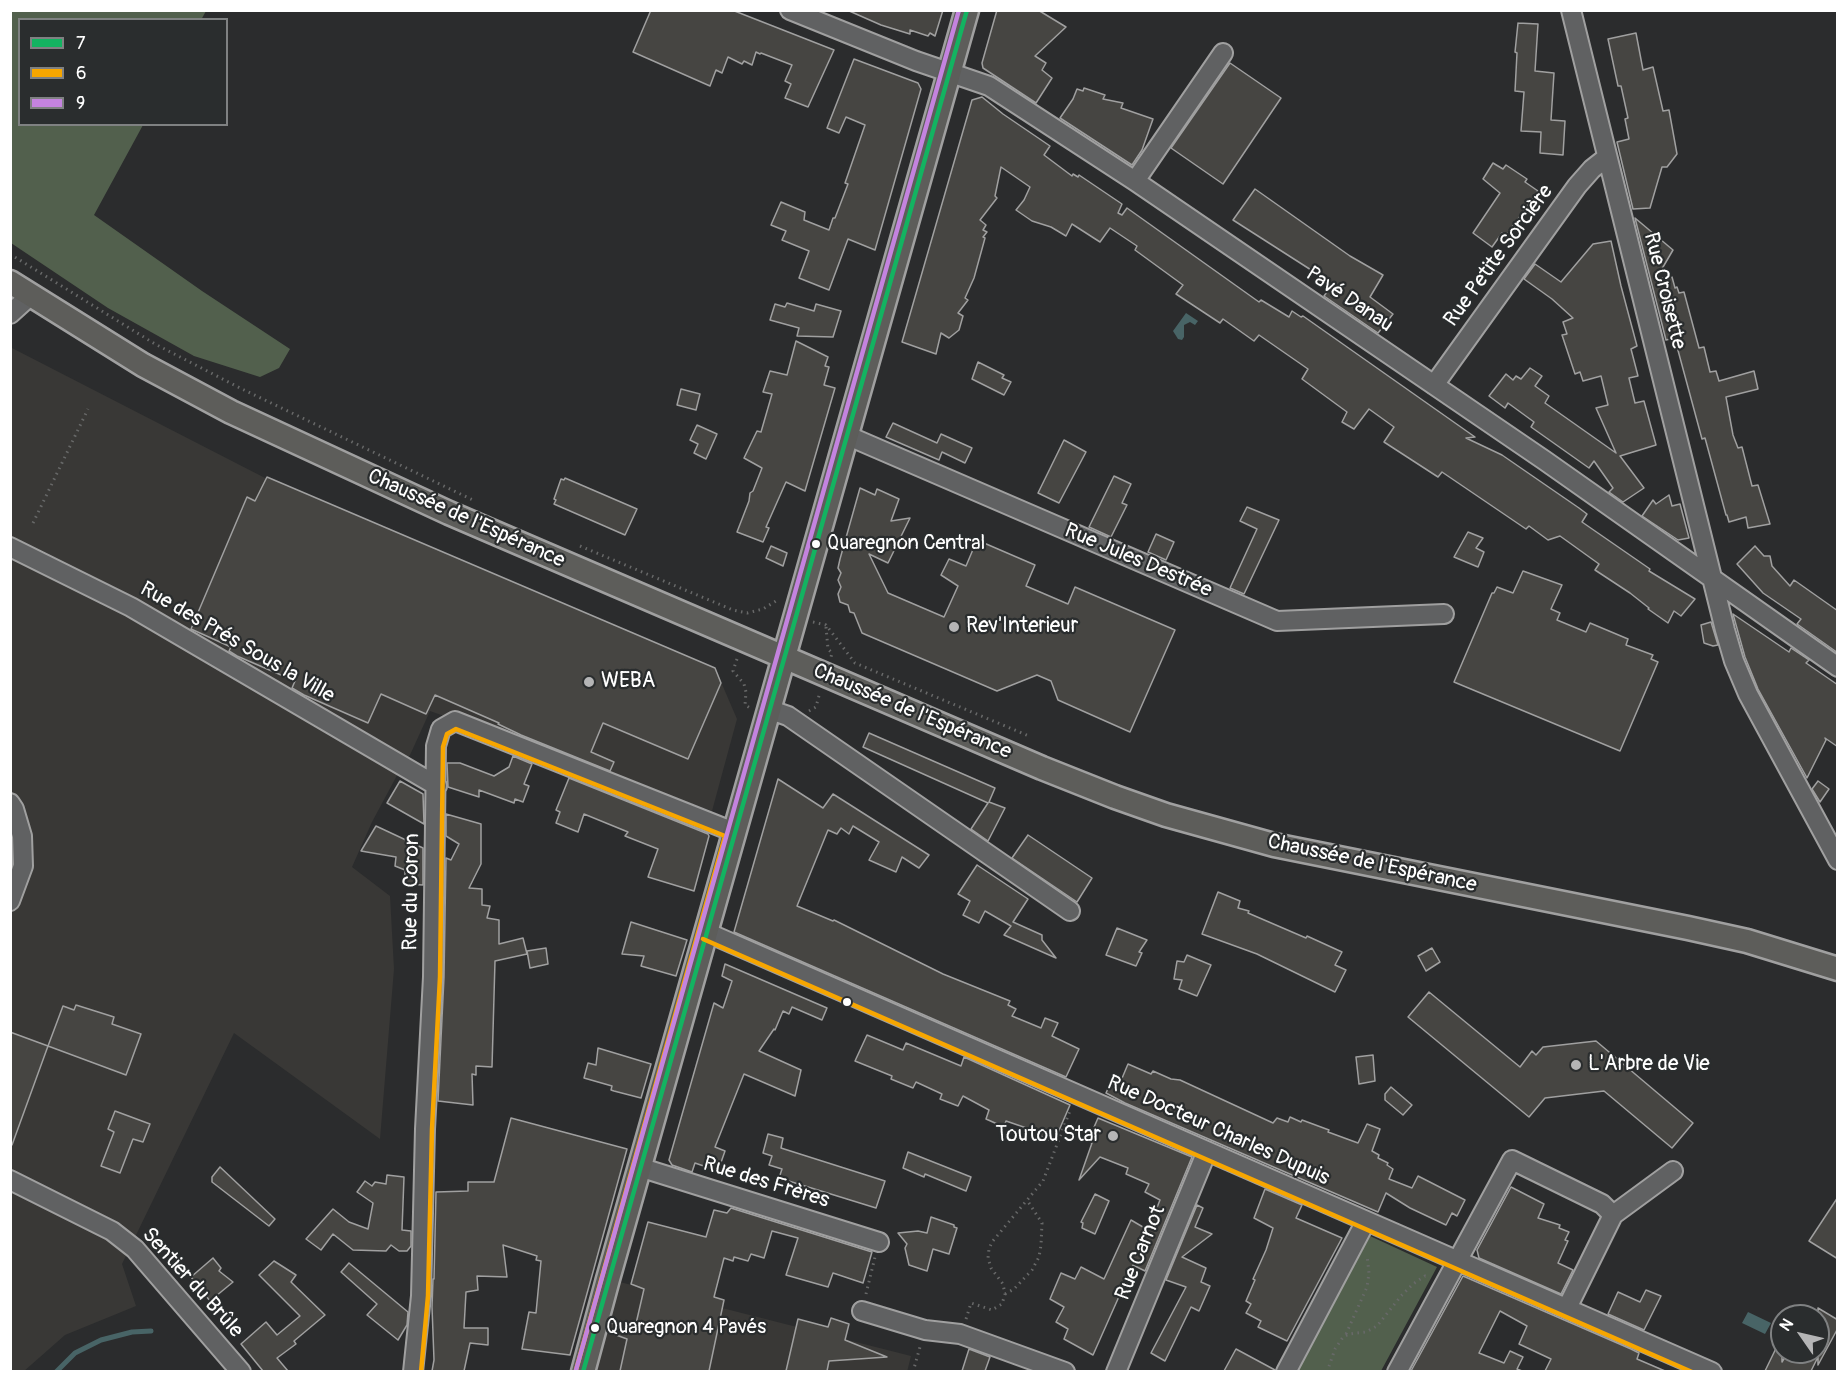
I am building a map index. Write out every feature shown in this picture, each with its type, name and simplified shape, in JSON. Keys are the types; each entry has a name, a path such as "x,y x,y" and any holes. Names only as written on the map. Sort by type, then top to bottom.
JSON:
{"main road":[{"path":"584,1371 639,1167 967,10"},
{"name":"Chaussée de l'Espérance","path":"10,282 143,365 231,412 449,513 1042,768 1166,815 1274,845 1747,941 1838,969"}],"street":[{"name":"Pavé Danau","path":"789,10 916,61 988,86 1135,181 1544,460 1714,582 1838,667"},
{"name":"Rue Croisette","path":"1571,10 1606,158 1734,661 1748,693 1838,860"},
{"path":"1135,181 1223,53"},
{"name":"Rue Petite Sorcière","path":"1434,385 1577,186 1592,169 1606,158"},
{"path":"10,314 31,295"},
{"name":"Rue Jules Destrée","path":"846,435 1277,621 1444,614"},
{"name":"Rue des Prés Sous la Ville","path":"10,547 131,607 437,786"},
{"path":"767,714 788,716 1070,911"},
{"name":"Rue du Coron","path":"413,1371 421,1296 425,1130 433,977 436,746 441,729 455,721 734,832"},
{"path":"10,803 22,836 23,866 10,901"},
{"name":"Rue Docteur Charles Dupuis","path":"706,932 1207,1151 1362,1228 1457,1260 1712,1371"},
{"name":"Rue Carnot","path":"1116,1371 1207,1151"},
{"path":"1397,1371 1512,1160 1602,1203 1613,1215"},
{"name":"Rue des Frères","path":"639,1167 879,1242"},
{"path":"1567,1308 1613,1215 1673,1171"},
{"name":"Sentier du Brûle","path":"10,1180 112,1231 135,1249 241,1371"},
{"path":"1286,1371 1362,1228"},
{"path":"862,1311 925,1330 960,1335 1065,1371"}],"path":[{"path":"10,254 155,344 242,389 482,504"},
{"path":"33,523 88,409"},
{"path":"580,546 733,610 747,613 763,609 776,601 816,623 821,622 826,625 855,663 1029,736"},
{"path":"747,613 734,671 744,684 745,705 767,714"},
{"path":"960,1335 972,1303 992,1310 1002,1304 1005,1294 1003,1284 991,1268 988,1258 989,1249 992,1242 1043,1180 1077,1094"},
{"path":"1005,1294 1014,1289 1032,1270 1039,1257 1042,1223 1027,1200"},
{"path":"1327,1371 1335,1349 1346,1335 1367,1287 1368,1258 1362,1228"},
{"path":"862,1311 879,1242"},
{"path":"1346,1335 1366,1332 1377,1326 1401,1296 1425,1276 1446,1280"},
{"path":"913,1371 925,1330"}],"shaded area":[{"path":"10,347 267,479 267,477 715,668 737,719 712,811 430,711 410,755 372,822 352,867 390,896 394,969 380,1139 234,1033 122,1264 136,1306 65,1335 23,1372 10,1371"},
{"path":"608,1279 911,1356 907,1372 583,1372"}],"green space":[{"path":"11,10 206,11 202,18 18,18 18,126 142,126 94,215 290,349 279,368 260,377 194,356 108,308 11,243"},
{"path":"1370,1236 1437,1267 1381,1371 1296,1372"}],"water":[{"path":"1186,313 1198,321 1195,325 1190,322 1184,325 1182,340 1178,339 1173,331"},
{"path":"1748,1312 1770,1323 1770,1325 1765,1334 1742,1323"}],"building":[{"path":"651,10 732,10 834,50 808,107 785,98 791,84 785,81 792,65 761,53 756,52 752,65 744,61 742,64 728,57 722,73 716,70 710,86 633,52"},
{"path":"847,10 943,10 935,36 930,33 928,36 910,30 910,34 881,25"},
{"path":"997,10 1038,10 1066,27 1035,56 1046,63 1042,70 1052,78 1036,103 983,68 982,63"},
{"path":"1518,23 1538,24 1535,71 1554,73 1551,120 1565,121 1563,155 1540,153 1541,132 1521,131 1524,92 1515,91"},
{"path":"1636,33 1643,70 1653,67 1663,111 1669,110 1677,154 1667,167 1662,167 1650,208 1633,209 1617,142 1629,139 1625,119 1628,118 1621,86 1618,86 1608,39"},
{"path":"854,59 918,83 921,89 875,250 848,239 829,290 799,278 809,251 782,240 786,231 771,225 781,202 805,212 804,220 829,230 835,218 848,184 845,183 865,125 846,117 839,133 827,128"},
{"path":"1230,63 1281,98 1223,184 1171,148"},
{"path":"1084,88 1105,95 1103,99 1123,103 1121,108 1153,119 1142,150 1132,165 1060,118 1077,89 1083,91"},
{"path":"982,97 1050,146 1044,155 1072,176 1073,174 1078,177 1079,175 1122,204 1118,213 1122,215 1127,208 1259,302 1261,300 1289,317 1292,311 1303,316 1475,437 1466,438 1502,455 1579,508 1587,514 1582,522 1650,569 1649,571 1695,599 1681,616 1674,611 1668,623 1630,593 1595,570 1599,564 1560,536 1548,540 1529,526 1526,529 1442,472 1438,477 1384,442 1394,427 1369,409 1354,429 1342,422 1347,412 1302,379 1308,369 1259,335 1254,341 1223,319 1220,323 1176,294 1183,285 1135,250 1137,246 1110,228 1100,242 1072,224 1066,236 1051,227 1032,221 1016,210 1030,187 1001,167 995,196 997,198 980,220 986,225 983,230 987,232 983,237 985,238 974,278 965,298 968,300 958,313 963,316 959,330 949,338 941,333 936,354 902,342 972,100"},
{"path":"1493,163 1503,169 1506,165 1527,179 1525,182 1538,191 1506,236 1502,233 1492,247 1473,233 1500,193 1483,179"},
{"path":"1255,189 1350,256 1383,275 1370,297 1393,314 1378,333 1324,296 1333,284 1233,220"},
{"path":"1635,218 1673,250 1656,279 1672,277 1679,293 1684,292 1699,348 1704,347 1710,372 1716,371 1719,381 1754,371 1758,389 1726,397 1733,435 1738,448 1742,447 1752,486 1758,485 1770,524 1748,528 1746,517 1729,522 1705,438 1702,439 1676,343 1672,344 1670,339 1666,340"},
{"path":"1611,241 1637,346 1631,349 1638,376 1629,378 1635,403 1644,401 1656,445 1620,456 1644,488 1623,502 1609,492 1613,488 1594,461 1589,468 1531,427 1534,422 1508,403 1505,408 1489,396 1506,374 1513,380 1516,376 1521,379 1530,368 1542,376 1535,386 1549,396 1545,403 1616,453 1596,408 1608,405 1601,376 1583,381 1580,372 1575,374 1562,335 1567,334 1563,322 1573,318 1524,279 1535,264 1561,282 1593,244"},
{"path":"787,303 814,311 816,304 841,311 833,337 797,336 799,328 770,320 775,304 785,307"},
{"path":"796,341 828,357 825,366 829,367 824,385 835,388 805,491 786,482 766,527 769,528 763,542 737,532 750,493 753,491 762,468 744,458 757,431 761,432 772,394 763,392 770,371 787,375"},
{"path":"978,362 1004,375 1002,378 1011,382 1004,395 972,379"},
{"path":"681,389 700,394 696,410 677,405"},
{"path":"893,423 937,443 941,434 972,448 965,463 942,452 939,460 886,437"},
{"path":"697,425 717,434 706,459 694,453 698,444 690,440"},
{"path":"1064,440 1086,452 1059,503 1038,493"},
{"path":"1114,476 1131,484 1122,503 1127,505 1111,537 1089,527"},
{"path":"267,477 715,668 721,683 688,759 603,723 591,752 614,762 610,771 521,735 435,695 426,714 381,694 368,723 304,695 292,688 295,681 237,656 229,651 231,647 191,629 247,497 255,501"},
{"path":"565,478 637,509 625,535 554,504 561,479"},
{"path":"860,488 875,495 877,489 899,499 891,521 910,518 888,563 869,554 888,593 944,617 958,586 941,575 949,559 966,566 977,540 1035,565 1026,586 1068,604 1075,587 1175,630 1130,732 1058,700 1051,681 1037,675 997,691 862,633 854,613 850,612 848,605 840,602 838,594 841,587 838,580 841,573 838,568"},
{"path":"1669,495 1672,506 1680,504 1689,538 1678,540 1642,516 1653,500 1656,504"},
{"path":"1247,507 1279,520 1244,594 1230,588 1257,529 1240,521"},
{"path":"1468,532 1483,538 1476,548 1484,552 1478,567 1454,557"},
{"path":"1156,534 1174,542 1166,560 1148,552"},
{"path":"771,546 787,553 783,566 766,558"},
{"path":"1755,546 1764,556 1770,556 1772,566 1790,586 1794,580 1838,611 1838,653 1797,624 1801,619 1763,593 1737,564"},
{"path":"1523,571 1562,585 1551,609 1560,613 1557,620 1586,632 1590,623 1628,639 1626,645 1653,655 1651,659 1658,662 1620,751 1454,682 1492,593 1497,587 1513,593"},
{"path":"1733,614 1789,652 1791,648 1809,660 1806,663 1838,685 1838,747 1825,738 1807,778 1758,689 1745,657"},
{"path":"1711,622 1718,645 1713,646 1704,643 1701,625"},
{"path":"869,733 995,788 989,802 1005,808 988,841 971,829 988,803 863,747"},
{"path":"513,756 532,764 524,784 529,786 523,802 515,799 514,803 479,790 479,797 448,787 447,763 460,763 494,776 509,767"},
{"path":"569,778 708,834 694,891 648,877 658,849 625,836 628,832 584,814 578,832 556,823 560,812 556,810"},
{"path":"778,779 823,808 833,794 929,855 919,868 902,857 896,872 869,860 879,842 853,826 849,834 841,828 837,834 828,830 797,906 834,920 943,974 1010,1001 1008,1005 1016,1009 1012,1016 1041,1028 1045,1018 1058,1023 1052,1036 1079,1049 1066,1077 734,932"},
{"path":"400,781 423,794 424,824 387,803"},
{"path":"1818,781 1829,789 1820,802 1812,789"},
{"path":"446,814 481,824 481,864 469,888 482,889 482,905 490,906 487,918 499,920 499,944 523,938 527,954 495,961 492,1067 476,1066 476,1075 472,1074 473,1105 438,1101 444,977 446,858 451,860 459,844 446,836"},
{"path":"376,826 423,848 423,885 405,884 405,870 395,866 396,857 361,851"},
{"path":"1028,835 1092,878 1077,902 1012,858"},
{"path":"977,865 1028,899 1013,922 1042,935 1042,940 1056,958 1004,935 1011,926 985,911 979,923 963,915 970,901 958,894"},
{"path":"1218,892 1240,901 1238,908 1249,911 1248,913 1342,952 1335,965 1346,970 1335,992 1257,954 1202,934"},
{"path":"631,922 687,940 676,976 641,966 644,956 622,954"},
{"path":"1117,928 1147,940 1139,952 1142,953 1136,966 1106,955"},
{"path":"546,948 548,964 530,968 527,951"},
{"path":"1432,948 1440,962 1426,971 1418,956"},
{"path":"1187,955 1211,965 1197,996 1179,989 1182,980 1174,979 1177,961 1184,962"},
{"path":"725,964 827,1008 822,1020 792,1007 789,1014 783,1011 775,1030 759,1051 801,1070 795,1096 744,1074 715,1147 725,1151 718,1171 695,1163 692,1172 672,1165 669,1160 714,1003 723,1008 732,981 722,976"},
{"name":"L'Arbre de Vie","path":"1429,992 1520,1067 1532,1051 1536,1055 1543,1047 1596,1041 1693,1123 1672,1148 1604,1091 1545,1098 1529,1117 1408,1017"},
{"path":"76,1005 114,1017 112,1024 141,1034 126,1075 48,1046 63,1006 74,1010"},
{"path":"10,1032 48,1046 12,1145 10,1145"},
{"path":"867,1035 903,1050 906,1043 961,1066 964,1057 1070,1105 1054,1142 1040,1136 1041,1133 1006,1121 1004,1127 986,1119 989,1110 963,1096 958,1106 940,1099 942,1094 916,1082 913,1088 891,1079 892,1076 855,1061"},
{"path":"598,1048 651,1064 641,1098 611,1090 612,1086 584,1078 588,1063 596,1065"},
{"path":"1373,1055 1375,1081 1359,1084 1356,1057"},
{"path":"1128,1064 1151,1074 1153,1071 1171,1079 1180,1080 1273,1123 1277,1118 1288,1122 1290,1117 1358,1143 1367,1124 1380,1129 1372,1151 1393,1169 1389,1179 1412,1188 1418,1176 1465,1200 1457,1216 1452,1213 1446,1225 1410,1208 1386,1193 1378,1212 1106,1093 1112,1080 1120,1083"},
{"path":"1391,1087 1412,1105 1403,1115 1385,1100 1385,1094"},
{"path":"115,1111 150,1124 143,1142 133,1139 120,1173 101,1166 114,1132 108,1129"},
{"path":"511,1118 627,1149 570,1355 522,1349 529,1312 536,1313 541,1261 536,1260 537,1256 503,1245 507,1277 477,1276 478,1290 466,1292 464,1328 488,1328 488,1345 470,1343 464,1371 432,1371 436,1192 468,1191 468,1182 494,1182"},
{"path":"1098,1118 1192,1157 1145,1271 1133,1265 1093,1355 1064,1339 1068,1329 1056,1322 1064,1307 1050,1299 1061,1273 1075,1279 1081,1267 1104,1279 1131,1220 1148,1230 1160,1200 1145,1192 1149,1184 1126,1174 1128,1168 1100,1157 1079,1180 1092,1143 1088,1141"},
{"path":"768,1134 783,1138 781,1148 885,1181 876,1208 779,1178 782,1169 769,1165 772,1156 763,1153"},
{"path":"908,1152 971,1177 966,1191 925,1174 924,1177 903,1168"},
{"path":"220,1167 275,1219 269,1226 212,1182 212,1177"},
{"path":"387,1175 404,1177 402,1230 411,1231 411,1246 407,1251 399,1251 391,1245 386,1251 353,1250 333,1234 321,1250 306,1239 333,1209 349,1222 368,1229 373,1203 357,1192 365,1181 372,1186 375,1182 386,1184"},
{"path":"1511,1187 1544,1204 1538,1218 1560,1225 1559,1228 1569,1232 1565,1240 1568,1241 1558,1263 1573,1270 1561,1294 1479,1258 1477,1250"},
{"path":"1265,1189 1302,1205 1296,1218 1342,1238 1287,1341 1258,1327 1261,1321 1246,1313 1251,1304 1246,1301 1273,1228 1254,1218"},
{"path":"1095,1194 1109,1201 1095,1234 1082,1228 1083,1223 1081,1222"},
{"path":"1838,1197 1838,1259 1809,1241"},
{"path":"1197,1205 1203,1208 1195,1227 1212,1234 1182,1257 1206,1268 1201,1282 1210,1286 1199,1311 1191,1307 1165,1361 1151,1353 1186,1287 1166,1280"},
{"path":"731,1208 872,1252 863,1283 833,1273 828,1287 786,1275 798,1238 772,1231 764,1258 751,1254 748,1261 734,1257 733,1261 724,1258 714,1297 724,1300 709,1371 620,1371 627,1339 608,1332 610,1323 635,1328 644,1289 631,1284 648,1222 706,1237 714,1210 727,1213"},
{"path":"931,1217 957,1228 949,1254 933,1249 927,1271 909,1265 905,1248 907,1244 898,1233 918,1231 927,1233"},
{"path":"213,1258 221,1268 219,1271 233,1282 210,1301 191,1277"},
{"path":"274,1261 296,1275 291,1282 325,1315 294,1341 296,1344 277,1358 288,1371 263,1371 241,1344 266,1322 277,1335 300,1316 259,1275"},
{"path":"349,1263 408,1312 407,1325 398,1340 367,1315 377,1304 341,1272"},
{"path":"1463,1276 1631,1349 1639,1353 1637,1359 1665,1371 1545,1371 1551,1359 1519,1344 1527,1326 1500,1311 1479,1353 1504,1363 1510,1351 1523,1357 1517,1369 1522,1371 1411,1371"},
{"path":"1646,1290 1661,1296 1644,1330 1608,1314 1618,1292 1640,1302"},
{"path":"1830,1315 1838,1320 1838,1328 1830,1343"},
{"path":"831,1318 849,1324 845,1340 887,1357 829,1361 827,1371 786,1371 798,1319 828,1327"},
{"path":"969,1349 990,1357 985,1371 962,1371"},
{"path":"1236,1349 1275,1370 1275,1371 1224,1371"},
{"path":"1770,1361 1770,1364 1814,1364 1811,1371 1765,1371"}],"waterway":[{"path":"56,1372 75,1353 101,1340 132,1332 151,1331"}],"transit line":[{"name":"9","path":"576,1370 959,10"},
{"name":"7","path":"583,1372 967,10"},
{"name":"6","path":"421,1372 428,1296 432,1129 440,977 443,747 447,734 456,729 725,836 576,1370"},
{"name":"6","path":"703,939 1692,1372"}],"place":[{"name":"Quaregnon Central","path":"816,544"},
{"name":"Rev'Interieur","path":"954,627"},
{"name":"WEBA","path":"589,682"},
{"name":"L'Arbre de Vie","path":"1576,1065"},
{"name":"Toutou Star","path":"1113,1136"},
{"name":"Quaregnon 4 Pavés","path":"595,1328"}]}
